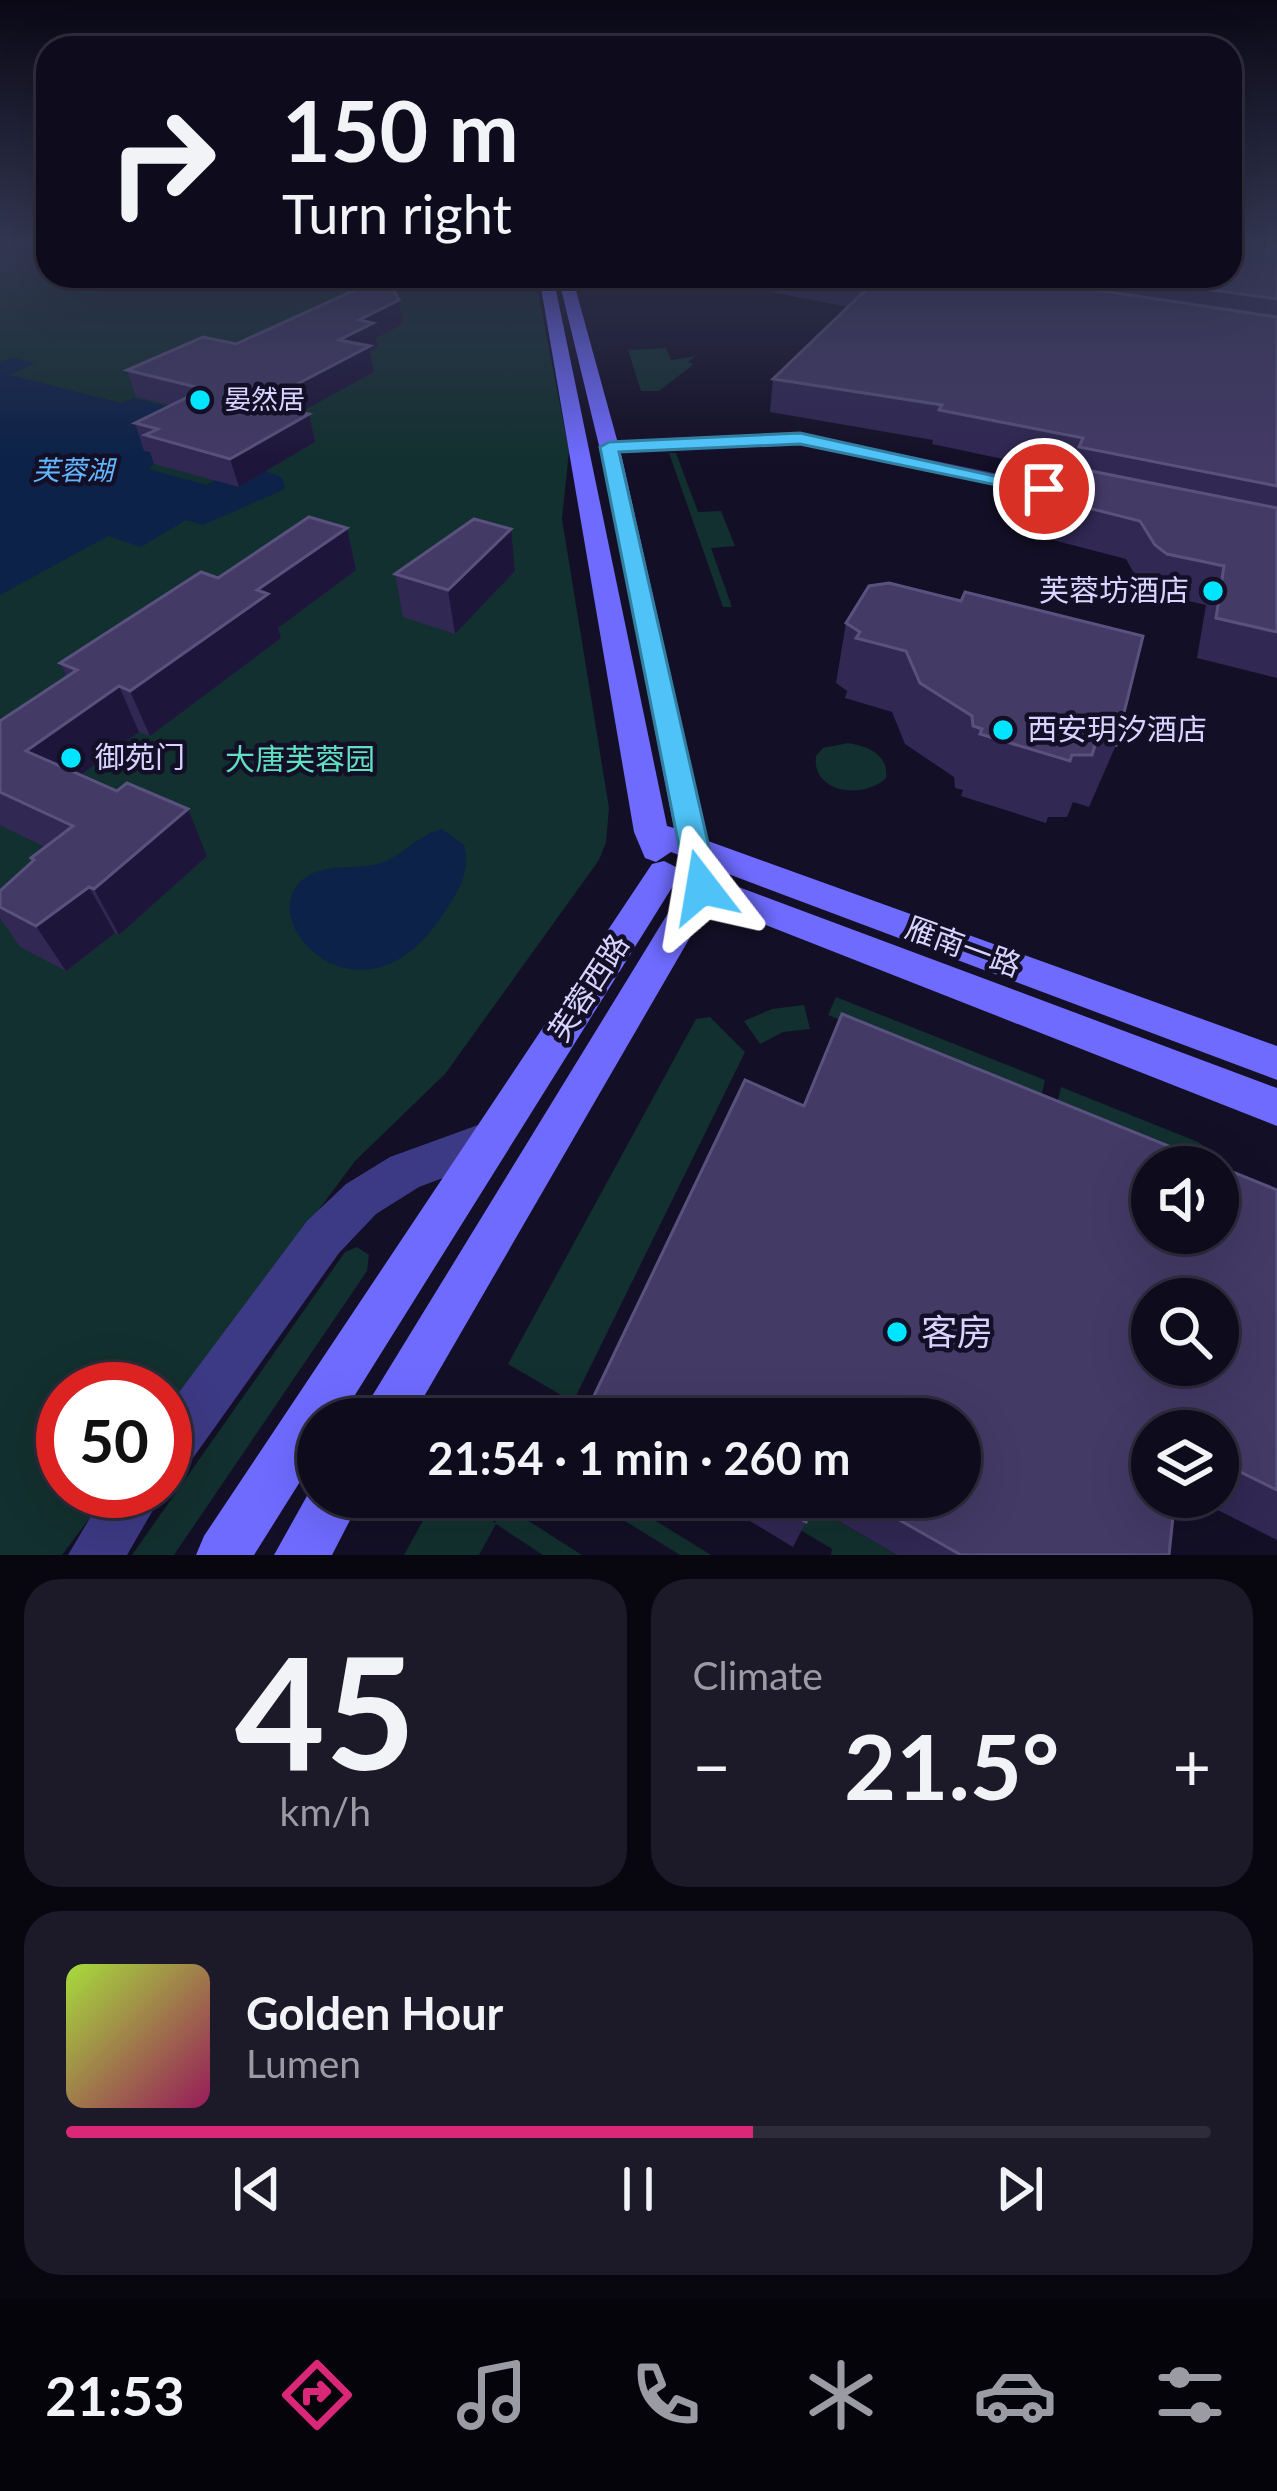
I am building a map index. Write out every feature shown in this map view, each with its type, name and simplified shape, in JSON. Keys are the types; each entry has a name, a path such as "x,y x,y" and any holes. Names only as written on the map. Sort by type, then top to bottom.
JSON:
{"main road":[{"path":"555,316 677,860"},
{"path":"575,316 609,447 677,860"},
{"name":"雁南一路","path":"677,860 1277,1063"},
{"name":"雁南一路","path":"677,860 1277,1107"},
{"name":"芙蓉西路","path":"223,1555 489,1141 677,860"},
{"name":"芙蓉西路","path":"394,1398 677,860"},
{"path":"301,1555 323,1518"}],"street":[{"path":"609,447 800,439 1114,504"},
{"path":"192,1417 323,1237 361,1199 405,1172 489,1141"},
{"path":"94,1555 119,1518"}],"green space":[{"name":"大唐芙蓉园","path":"0,316 543,316 569,451 562,519 609,808 606,842 599,860 445,1074 355,1161 192,1381 192,1362 36,1362 36,1518 90,1518 62,1555 0,1555"},
{"path":"666,348 671,360 696,356 688,362 694,364 659,391 641,391 628,350"},
{"path":"669,453 676,453 698,512 721,511 735,546 711,548 732,607 723,607"},
{"path":"848,743 880,757 886,778 853,790 830,785 822,778 816,756 823,748"},
{"path":"836,997 1045,1080 1040,1101 828,1015"},
{"path":"804,1005 810,1029 783,1032 760,1044 744,1021 772,1009"},
{"path":"710,1017 745,1052 575,1398 566,1398 508,1364 696,1019"},
{"path":"1061,1087 1204,1146 1161,1146 1056,1107"},
{"path":"357,1247 369,1255 367,1271 174,1555 132,1555 158,1518 192,1518 192,1470 345,1252"},
{"path":"424,1518 487,1518 495,1523 498,1518 524,1518 582,1555 543,1555 496,1524 479,1555 404,1555"},
{"path":"620,1518 651,1518 711,1555 680,1555"},
{"path":"802,1518 833,1518 897,1555 831,1555 832,1549 799,1529"}],"water":[{"name":"芙蓉湖","path":"14,358 35,363 10,375 121,403 134,398 209,417 148,469 206,485 234,473 264,471 283,479 285,489 203,525 186,520 141,547 108,536 0,595 0,362"},
{"path":"442,829 464,845 465,872 444,913 412,950 379,967 348,969 322,958 302,940 291,918 292,895 306,877 325,869 386,861"}],"building":[{"path":"299,316 368,316 359,320 373,323 339,340 370,346 261,403 309,414 230,459 145,435 158,429 135,423 204,389 127,370 203,337 236,344"},
{"path":"839,316 1277,317 1277,486 1079,447 1083,438 939,410 942,405 773,379"},
{"path":"1071,467 1277,508 1277,632 1216,618 1224,566 1167,554 1140,521 1057,500"},
{"path":"309,517 347,528 257,590 268,594 130,691 119,686 26,751 117,791 127,783 188,809 94,889 89,887 36,926 0,907 0,891 34,860 31,858 73,826 0,792 0,721 77,670 60,663 201,572 218,578"},
{"path":"474,519 511,529 448,590 395,574"},
{"path":"889,583 961,601 965,592 1143,636 1116,745 1097,739 1092,755 1072,755 1070,761 980,734 982,729 973,726 972,716 920,683 906,651 856,638 860,632 846,623 869,586"},
{"name":"客房","path":"842,1014 1168,1146 1131,1146 1131,1254 1239,1254 1239,1175 1277,1190 1277,1490 1239,1471 1239,1410 1131,1410 1131,1518 1173,1518 1169,1555 961,1555 896,1518 981,1518 981,1398 593,1398 745,1080 804,1106"}],"place":[{"name":"晏然居","path":"200,400"},
{"name":"芙蓉坊酒店","path":"1213,591"},
{"name":"西安玥汐酒店","path":"1003,730"},
{"name":"御苑门","path":"71,758"},
{"name":"客房","path":"897,1332"}],"route":[{"path":"702,887 609,447 800,439 1044,489"}]}
